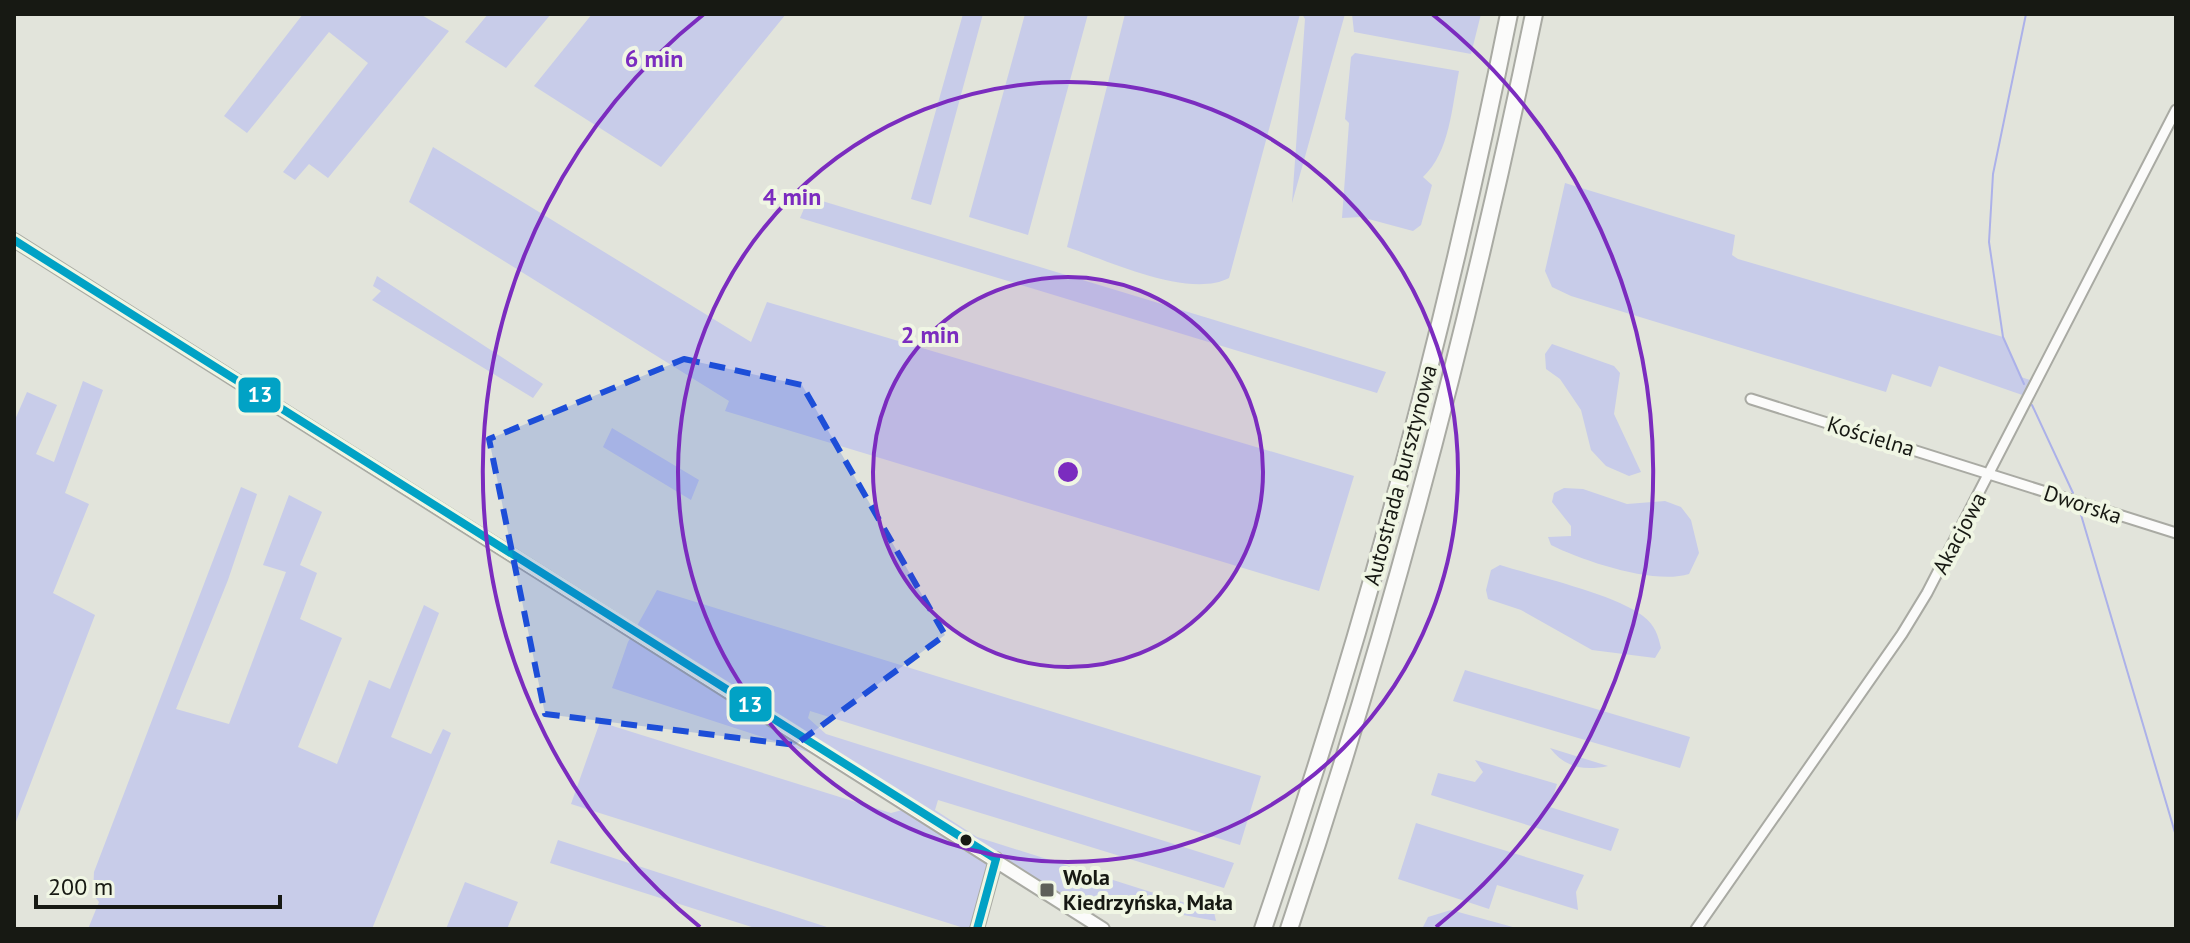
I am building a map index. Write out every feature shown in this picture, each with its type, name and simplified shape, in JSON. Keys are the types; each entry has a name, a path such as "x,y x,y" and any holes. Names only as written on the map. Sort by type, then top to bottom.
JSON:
{"highway":[{"name":"Autostrada Bursztynowa","path":"1263,929 1338,695 1410,443 1461,239 1509,14"},
{"name":"Autostrada Bursztynowa","path":"1289,929 1371,671 1422,493 1484,250 1534,14"}],"main road":[{"path":"14,240 1103,929"},
{"path":"977,929 996,859"}],"street":[{"name":"Akacjowa","path":"1696,929 1902,634 1991,473 2176,110"},
{"name":"Kościelna","path":"1751,399 1991,473"},
{"name":"Dworska","path":"1991,473 2176,533"}],"highlighted area":[{"path":"684,359 802,385 945,635 795,745 545,714 489,439"}],"shaded area":[{"path":"303,14 420,14 449,31 328,178 309,164 295,180 283,172 368,63 329,32 247,133 224,116"},
{"path":"488,14 551,14 506,68 465,42"},
{"path":"592,14 786,14 661,167 534,86"},
{"path":"963,14 983,14 931,205 911,199"},
{"path":"1025,14 1088,14 1028,235 969,217"},
{"path":"1125,14 1300,14 1229,278 1193,284 1171,281 1067,247"},
{"path":"1302,14 1345,14 1292,203 1305,19"},
{"path":"1352,14 1481,14 1471,54 1354,32"},
{"path":"1355,53 1459,71 1444,142 1432,167 1423,177 1432,185 1421,225 1413,231 1361,217 1342,218 1349,123 1345,119 1351,57"},
{"path":"433,147 751,342 767,302 1354,476 1319,591 725,411 729,401 409,202"},
{"path":"1565,183 1735,235 1732,255 1738,259 2003,337 2021,377 2030,380 2039,375 2028,397 1939,366 1931,387 1892,374 1886,392 1571,296 1552,287 1545,271"},
{"path":"809,197 1386,372 1377,393 800,218"},
{"path":"377,276 543,384 533,398 372,300 381,291 373,286"},
{"path":"1552,344 1614,366 1620,373 1614,414 1641,472 1629,476 1606,466 1591,450 1581,410 1560,379 1546,369 1545,354"},
{"path":"83,381 103,390 65,493 89,504 53,593 95,615 14,827 14,422 27,392 57,405 36,454 54,462"},
{"path":"612,428 699,480 691,500 603,447"},
{"path":"241,487 257,494 228,580 176,709 229,724 286,572 263,565 289,495 322,512 300,565 317,573 300,619 342,638 298,747 337,764 369,680 390,689 424,605 439,613 391,737 431,754 443,729 451,733 372,929 88,929 99,902 93,894 94,872"},
{"path":"1564,488 1583,489 1627,504 1665,501 1681,507 1691,520 1699,553 1689,574 1674,577 1638,574 1581,558 1551,545 1548,537 1571,536 1571,526 1552,502 1554,493"},
{"path":"1500,565 1595,593 1630,608 1650,623 1661,648 1655,658 1592,650 1521,610 1488,599 1486,590 1491,570"},
{"path":"657,590 1261,776 1240,845 810,711 808,718 826,734 1234,863 1224,888 938,800 935,810 977,837 1214,912 1216,921 1047,890 997,859 977,929 967,929 571,804 600,722 891,813 902,810 906,802 848,765 612,688 628,642"},
{"path":"1465,670 1690,737 1680,768 1453,701"},
{"path":"1550,748 1608,766 1591,768 1569,764"},
{"path":"1475,760 1557,784 1550,807 1619,829 1611,851 1431,795 1438,773 1475,782 1483,772"},
{"path":"1416,823 1584,875 1576,892 1578,910 1497,885 1489,909 1398,879"},
{"path":"558,840 833,929 758,929 550,863"},
{"path":"465,882 518,902 507,929 446,929"},
{"path":"1451,910 1520,929 1422,929 1428,917"}],"waterway":[{"path":"2024,384 2003,337 1989,242 1993,174 2026,14"},
{"path":"2032,405 2073,493"},
{"path":"2079,508 2176,836"}],"transit line":[{"name":"13","path":"14,240 996,859"},
{"name":"13","path":"977,929 996,859"}],"place":[{"name":"Wola Kiedrzyńska, Mała","path":"1047,890"}]}
